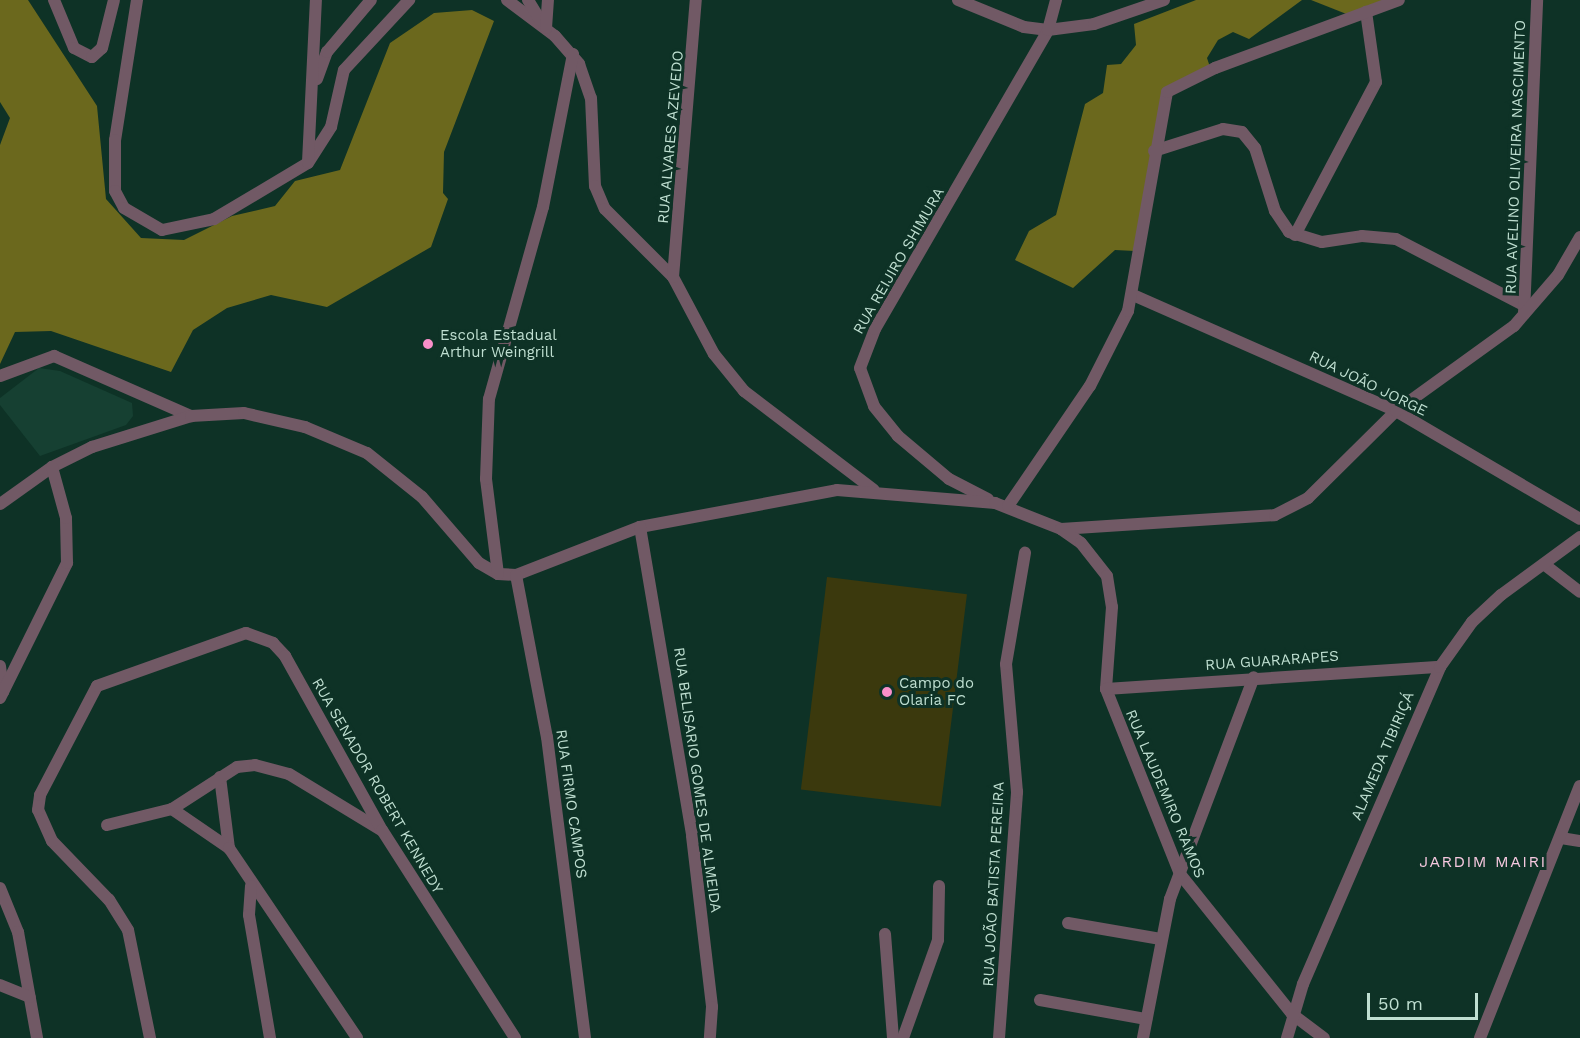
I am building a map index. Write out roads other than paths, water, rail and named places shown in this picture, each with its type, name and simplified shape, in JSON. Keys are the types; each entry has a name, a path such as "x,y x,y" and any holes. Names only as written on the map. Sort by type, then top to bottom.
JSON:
{"street":[{"path":"54,0 74,48 92,57 102,48 114,0"},
{"path":"137,0 113,166 115,191 124,208 162,230 189,228 259,196 308,163 331,127 344,70 409,0"},
{"path":"308,163 316,0"},
{"path":"313,89 327,52 371,0"},
{"path":"507,0 544,27 573,54 591,98 599,197 673,277 714,354 744,391 875,490"},
{"path":"528,0 544,27"},
{"path":"544,27 548,0"},
{"name":"RUA ALVARES AZEVEDO","path":"673,277 696,0"},
{"path":"958,0 1024,27 1048,30 1094,24 1164,0"},
{"name":"RUA REIJIRO SHIMURA","path":"995,503 949,479 898,436 874,406 860,368 875,329 1048,30 1056,0"},
{"path":"1008,506 1090,386 1133,295 1161,108 1173,87 1398,0"},
{"name":"RUA AVELINO OLIVEIRA NASCIMENTO","path":"1525,311 1537,0"},
{"path":"1295,235 1376,82 1366,12"},
{"path":"498,574 486,479 489,399 543,207 573,54"},
{"path":"1154,151 1223,129 1242,132 1255,148 1275,212 1295,235 1322,242 1362,236 1396,239 1525,311"},
{"path":"0,504 52,467 101,444 191,416 244,413 275,418 367,453 405,482 479,563 498,574 516,575 640,527 811,493 875,490 995,503 1008,506 1061,529 1275,514 1308,498 1395,411 1525,311 1580,237"},
{"name":"RUA JOÃO JORGE","path":"1133,295 1395,411 1580,519"},
{"path":"0,376 54,356 191,416"},
{"path":"1,695 67,563 66,518 52,467"},
{"name":"RUA BELISARIO GOMES DE ALMEIDA","path":"640,527 692,836 712,1007 710,1038"},
{"name":"RUA LAUDEMIRO RAMOS","path":"1061,529 1081,543 1107,576 1112,607 1106,688 1180,874 1292,1014 1324,1038"},
{"name":"ALAMEDA TIBIRIÇÁ","path":"1287,1038 1292,1014 1440,667 1472,622 1580,537"},
{"name":"RUA JOÃO BATISTA PEREIRA","path":"999,1038 1017,792 1006,664 1025,553"},
{"path":"1545,565 1580,592"},
{"name":"RUA FIRMO CAMPOS","path":"516,575 547,737 585,1038"},
{"name":"RUA SENADOR ROBERT KENNEDY","path":"150,1038 128,930 109,900 52,841 38,810 46,779 97,686 234,634 253,634 273,643 285,656 382,830 515,1038"},
{"path":"0,666 1,695"},
{"name":"RUA GUARARAPES","path":"1106,688 1440,667"},
{"path":"1143,1038 1161,939 1180,874 1254,677"},
{"path":"108,825 172,809 237,767 275,767 382,830"},
{"path":"220,777 229,848 251,886 273,910 357,1038"},
{"path":"1480,1038 1580,786"},
{"path":"172,809 229,848"},
{"path":"1561,838 1580,841"},
{"path":"251,886 249,915 270,1038"},
{"path":"903,1038 938,940 939,886"},
{"path":"0,888 18,932 37,1038"},
{"path":"1068,923 1161,939"},
{"path":"885,934 893,1038"},
{"path":"0,985 30,997"},
{"path":"1040,1000 1146,1019"}],"place":[{"name":"Escola Estadual Arthur Weingrill","path":"428,344"},
{"name":"Campo do Olaria FC","path":"887,692"}],"district":[{"name":"JARDIM MAIRI","path":"1483,862"}]}
